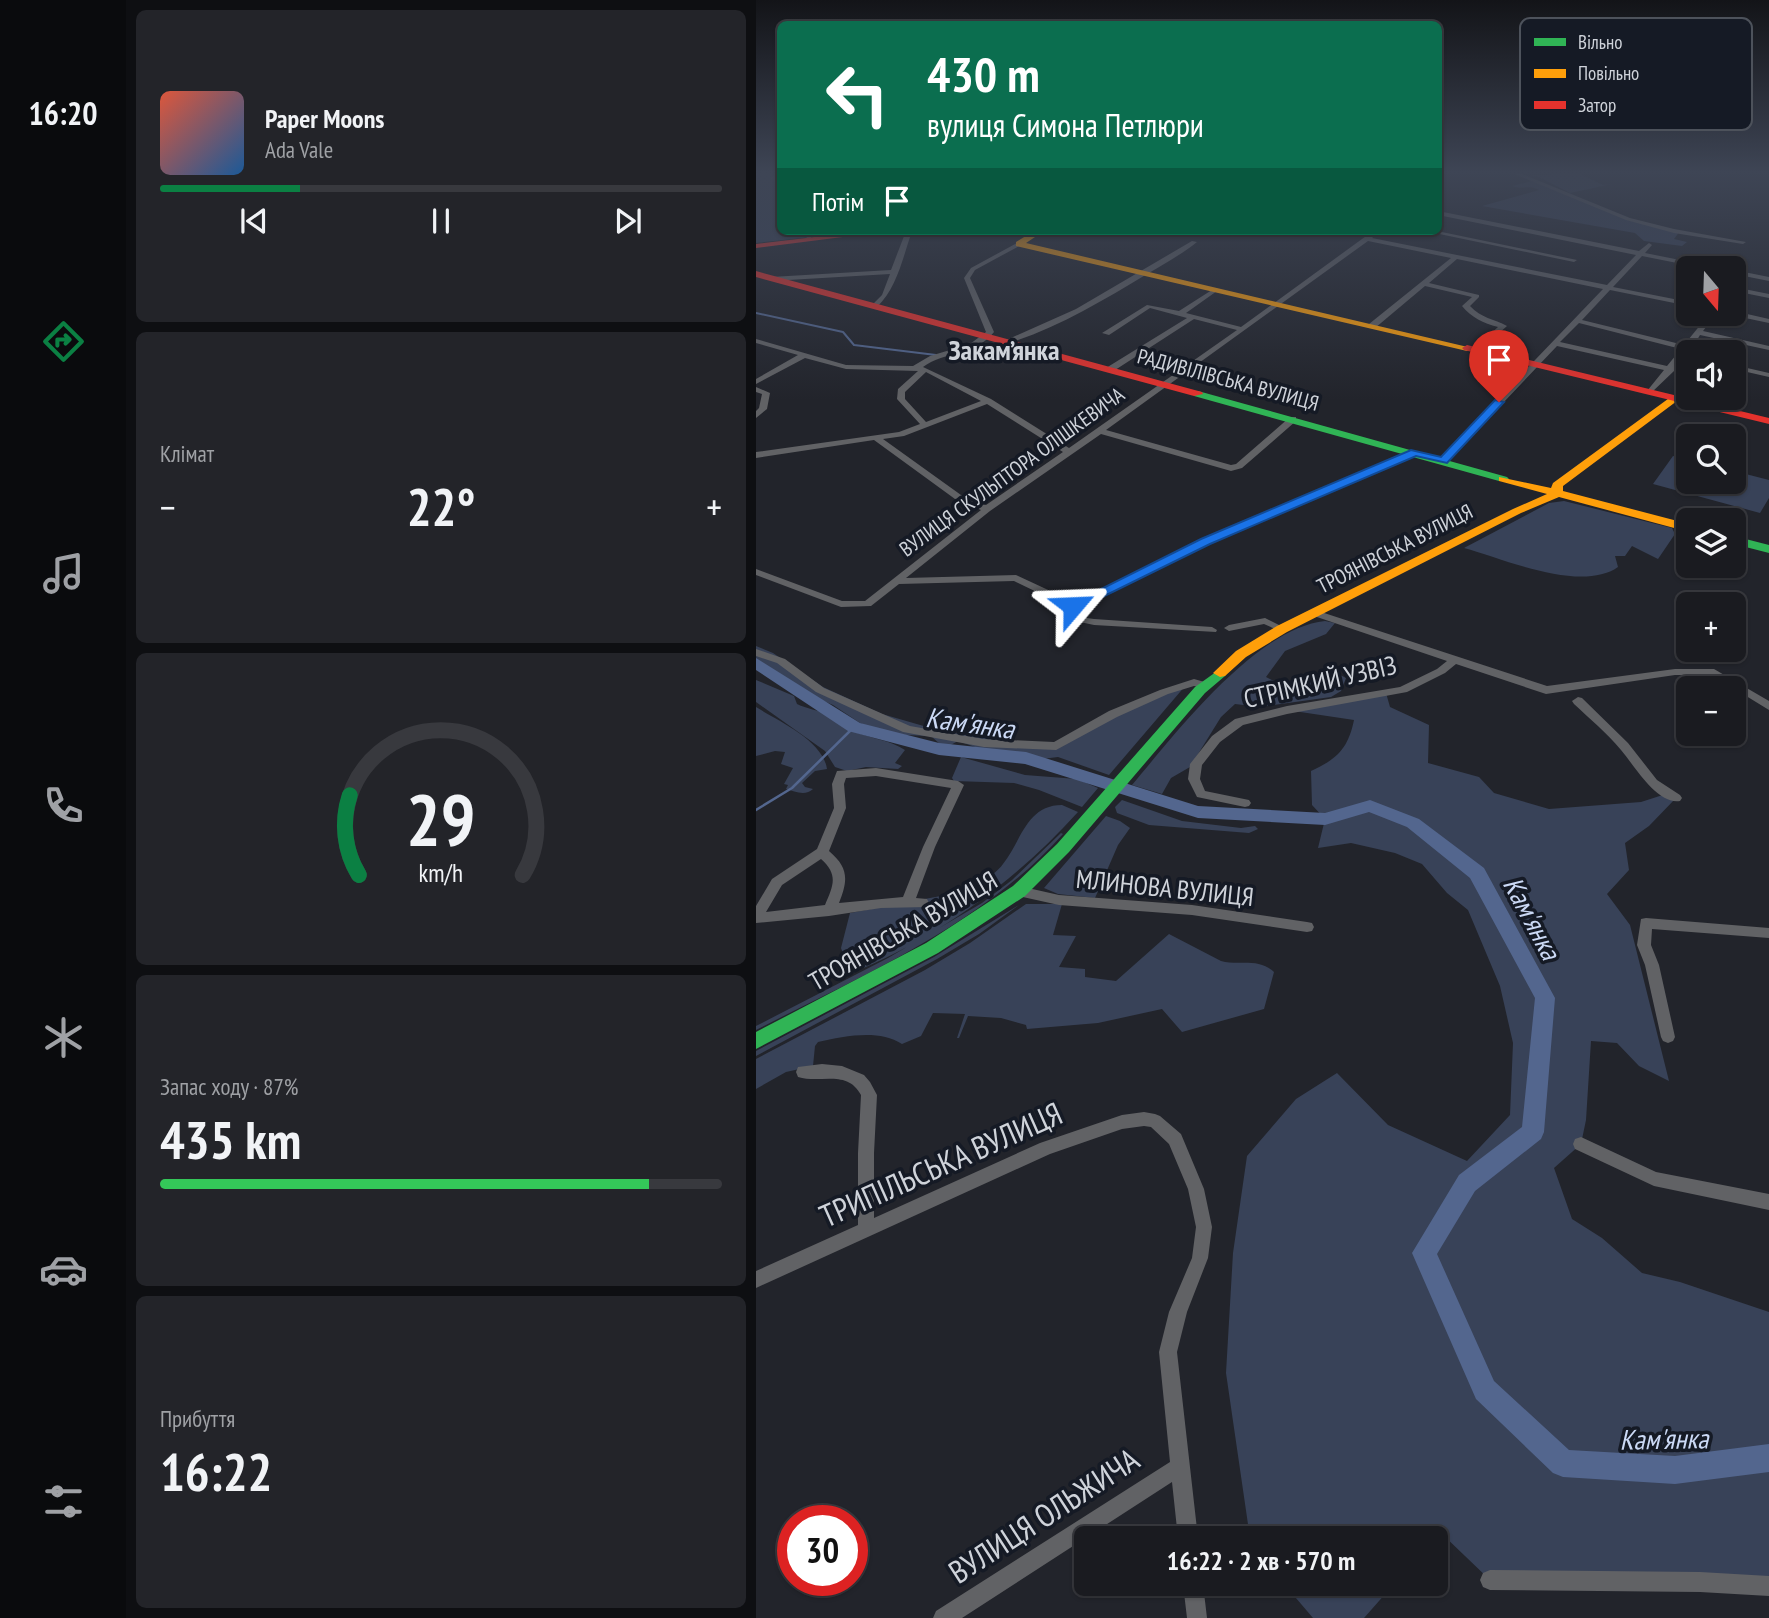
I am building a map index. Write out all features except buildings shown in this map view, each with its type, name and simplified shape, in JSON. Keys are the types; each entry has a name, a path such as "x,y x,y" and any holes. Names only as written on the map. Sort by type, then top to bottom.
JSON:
{"street":[{"path":"875,306 885,296 903,249"},
{"path":"925,425 901,398 901,391 933,357 971,346 987,337 990,332 967,278 973,269 1011,249"},
{"path":"1038,249 1536,363 1676,398"},
{"path":"1006,342 1073,313 1183,249"},
{"name":"ВУЛИЦЯ СКУЛЬПТОРА ОЛІШКЕВИЧА","path":"756,572 852,606 867,604 987,509 1355,249"},
{"path":"1414,249 1676,301"},
{"path":"1517,249 1574,260"},
{"path":"1619,249 1676,260"},
{"path":"1443,461 1646,249"},
{"path":"1532,271 1550,255"},
{"path":"1372,326 1456,257"},
{"path":"764,276 895,272"},
{"path":"1746,274 1769,279"},
{"name":"РАДИВІЛІВСЬКА ВУЛИЦЯ","path":"764,276 1676,525"},
{"path":"1424,284 1477,296 1466,306 1467,309 1481,320 1503,326 1478,350"},
{"path":"1180,314 1215,290"},
{"path":"1746,291 1769,296"},
{"path":"1106,333 1149,306 1242,328"},
{"path":"1746,316 1769,321"},
{"path":"1109,370 1193,317"},
{"path":"1579,321 1676,350"},
{"path":"1695,340 1705,326"},
{"path":"1700,333 1769,348"},
{"path":"756,341 846,368 920,368 989,401 1069,452"},
{"path":"1557,344 1671,369"},
{"path":"756,382 806,354"},
{"path":"1651,391 1676,364"},
{"path":"1746,370 1769,375"},
{"path":"756,388 766,393 763,409 756,416"},
{"name":"ТРОЯНІВСЬКА ВУЛИЦЯ","path":"756,1041 932,948 1019,891 1063,848 1204,685 1241,654 1282,629 1517,511 1557,494 1557,485 1676,398"},
{"path":"756,455 877,439 925,425 989,401"},
{"path":"1725,410 1769,421"},
{"path":"1100,431 1231,468 1239,466 1293,419"},
{"path":"877,439 958,497 987,509"},
{"path":"1073,606 1205,541 1415,453"},
{"path":"1746,543 1769,549"},
{"path":"896,581 1016,578 1073,606 1084,620 1212,629"},
{"path":"1315,613 1578,701 1623,746 1653,783 1676,798"},
{"path":"1229,628 1265,621 1282,629"},
{"path":"756,652 781,661 820,690 907,729 984,743 1056,746 1113,714 1164,692 1194,682 1204,685"},
{"name":"СТРІМКИЙ УЗВІЗ","path":"1245,803 1201,794 1194,779 1196,765 1216,739 1239,722 1287,710 1403,690 1441,671 1455,659"},
{"path":"1546,690 1584,687 1604,680 1639,676 1714,672 1769,706"},
{"path":"1578,701 1584,687"},
{"path":"876,772 958,785 929,847 915,903 780,918 756,917 777,882 822,852 840,808 838,784 841,775 876,772"},
{"path":"822,852 838,865 840,874 837,892 829,911"},
{"name":"МЛИНОВА ВУЛИЦЯ","path":"1019,891 1059,900 1192,910 1307,927"},
{"path":"1668,1037 1653,965 1644,945 1646,923 1769,933"},
{"path":"803,1072 824,1070 861,1079 866,1086 869,1095 866,1231"},
{"name":"ТРИПІЛЬСЬКА ВУЛИЦЯ","path":"756,1280 1046,1148 1122,1122 1144,1119 1155,1121 1175,1139 1196,1189 1204,1227 1200,1258 1178,1312 1168,1352 1179,1467"},
{"path":"1581,1144 1654,1180 1769,1202"},
{"path":"1179,1467 1186,1526"},
{"name":"ВУЛИЦЯ ОЛЬЖИЧА","path":"943,1618 1179,1467"},
{"path":"1490,1580 1555,1584 1722,1581 1769,1586"},
{"path":"1194,1596 1197,1618"}],"shaded area":[{"path":"1673,456 1676,457 1676,490 1653,484"},
{"path":"1746,474 1769,480 1769,498 1760,513 1690,494 1746,494"},
{"path":"1564,501 1672,528 1675,534 1658,559 1632,546 1625,556 1615,556 1618,567 1602,574 1584,577 1521,566 1464,548 1549,503"},
{"path":"1325,621 1335,623 1326,634 1285,651 1266,677 1294,687 1306,684 1327,672 1346,678 1341,691 1331,697 1260,707 1235,704 1221,717 1190,767 1171,778 1162,794 1132,785 1219,686 1245,663 1272,642 1299,628"},
{"path":"756,646 773,653 823,687 882,714 941,731 1005,741 1054,744 1186,685 1109,775 1058,757 1018,762 958,741 947,747 931,736 905,735 872,728 833,705 793,688 794,685 788,684 780,675 756,662"},
{"path":"756,680 794,696 797,704 832,715 851,730 905,750 895,763 902,766 898,769 866,767 847,771 835,767 825,751 756,702"},
{"path":"1386,693 1390,707 1429,725 1428,763 1479,777 1494,793 1549,809 1641,802 1669,793 1676,798 1649,826 1625,843 1629,870 1607,894 1630,925 1669,1081 1639,1066 1617,1043 1591,1041 1586,1120 1581,1144 1554,1168 1572,1219 1602,1238 1642,1273 1680,1282 1769,1312 1769,1586 1490,1580 1448,1540 1448,1526 1248,1526 1226,1373 1233,1253 1247,1156 1296,1099 1337,1073 1388,1125 1467,1161 1510,1115 1513,1043 1500,986 1468,910 1447,893 1422,864 1395,853 1351,843 1318,848 1325,819 1312,805 1311,771 1340,752 1345,746 1354,720 1287,710"},
{"path":"756,707 809,740 824,759 827,769 815,771 802,783 813,789 800,793 786,789 788,785 784,784 793,768 781,764 785,752 775,751 756,756"},
{"path":"961,757 1025,775 1077,779 1098,788 1082,807 1014,783 954,781 952,778"},
{"path":"1122,800 1182,821 1241,828 1255,826 1258,829 1249,833 1149,825 1117,813 1115,807"},
{"path":"1062,805 1078,812 1054,838 1001,885 944,925 882,960 850,974 841,948 850,913 946,895 947,899 969,889 998,869 1032,818 1040,811"},
{"path":"1106,816 1130,828 1118,845 1095,898 1058,894 1044,888"},
{"path":"1063,834 1031,866 958,922 879,968 756,1030 756,1026 888,958 982,903 1012,880"},
{"path":"1026,904 1062,904 1053,935 1076,936 1059,967 1085,969 1085,977 1116,981 1169,934 1221,961 1255,963 1268,967 1274,972 1264,1009 1182,1032 1162,1009 1098,1023 1027,1029 1026,1025 1001,1018 968,1016 959,1038 965,1014 933,1013 921,1036 902,1044 893,1039 872,1035 818,1042 815,1046 813,1066 786,1072 756,1089 756,1059 925,970"},
{"path":"1019,905 979,934 937,959 756,1056 756,1051 934,957"},
{"path":"1294,1596 1383,1596 1364,1618 1313,1618"}],"waterway":[{"path":"756,313 843,332 854,345 936,355"},
{"path":"946,355 955,358 991,359"},
{"name":"Кам'янка","path":"756,663 854,727 939,749 1026,758 1198,812 1325,819 1370,806 1413,823 1477,873 1545,998 1533,1132 1467,1183 1424,1253 1485,1390 1563,1463 1675,1470 1769,1458"},
{"path":"756,810 792,788 854,727"}],"traffic: fast":[{"path":"1198,394 1503,479"},
{"path":"1746,543 1769,549"},
{"path":"756,1041 932,948 1019,891 1063,848 1200,690 1220,673"}],"traffic: slow":[{"path":"1038,249 1467,348"},
{"path":"1557,494 1557,485 1676,398"},
{"path":"1503,479 1676,525"},
{"path":"1220,673 1241,654 1282,629 1517,511 1557,494"}],"traffic: jam":[{"path":"756,274 1198,394"},
{"path":"1467,348 1769,421"}],"district":[{"name":"Закам’янка","path":"1004,350"}],"route":[{"path":"1073,606 1205,541 1415,453 1443,461 1499,402"}]}
